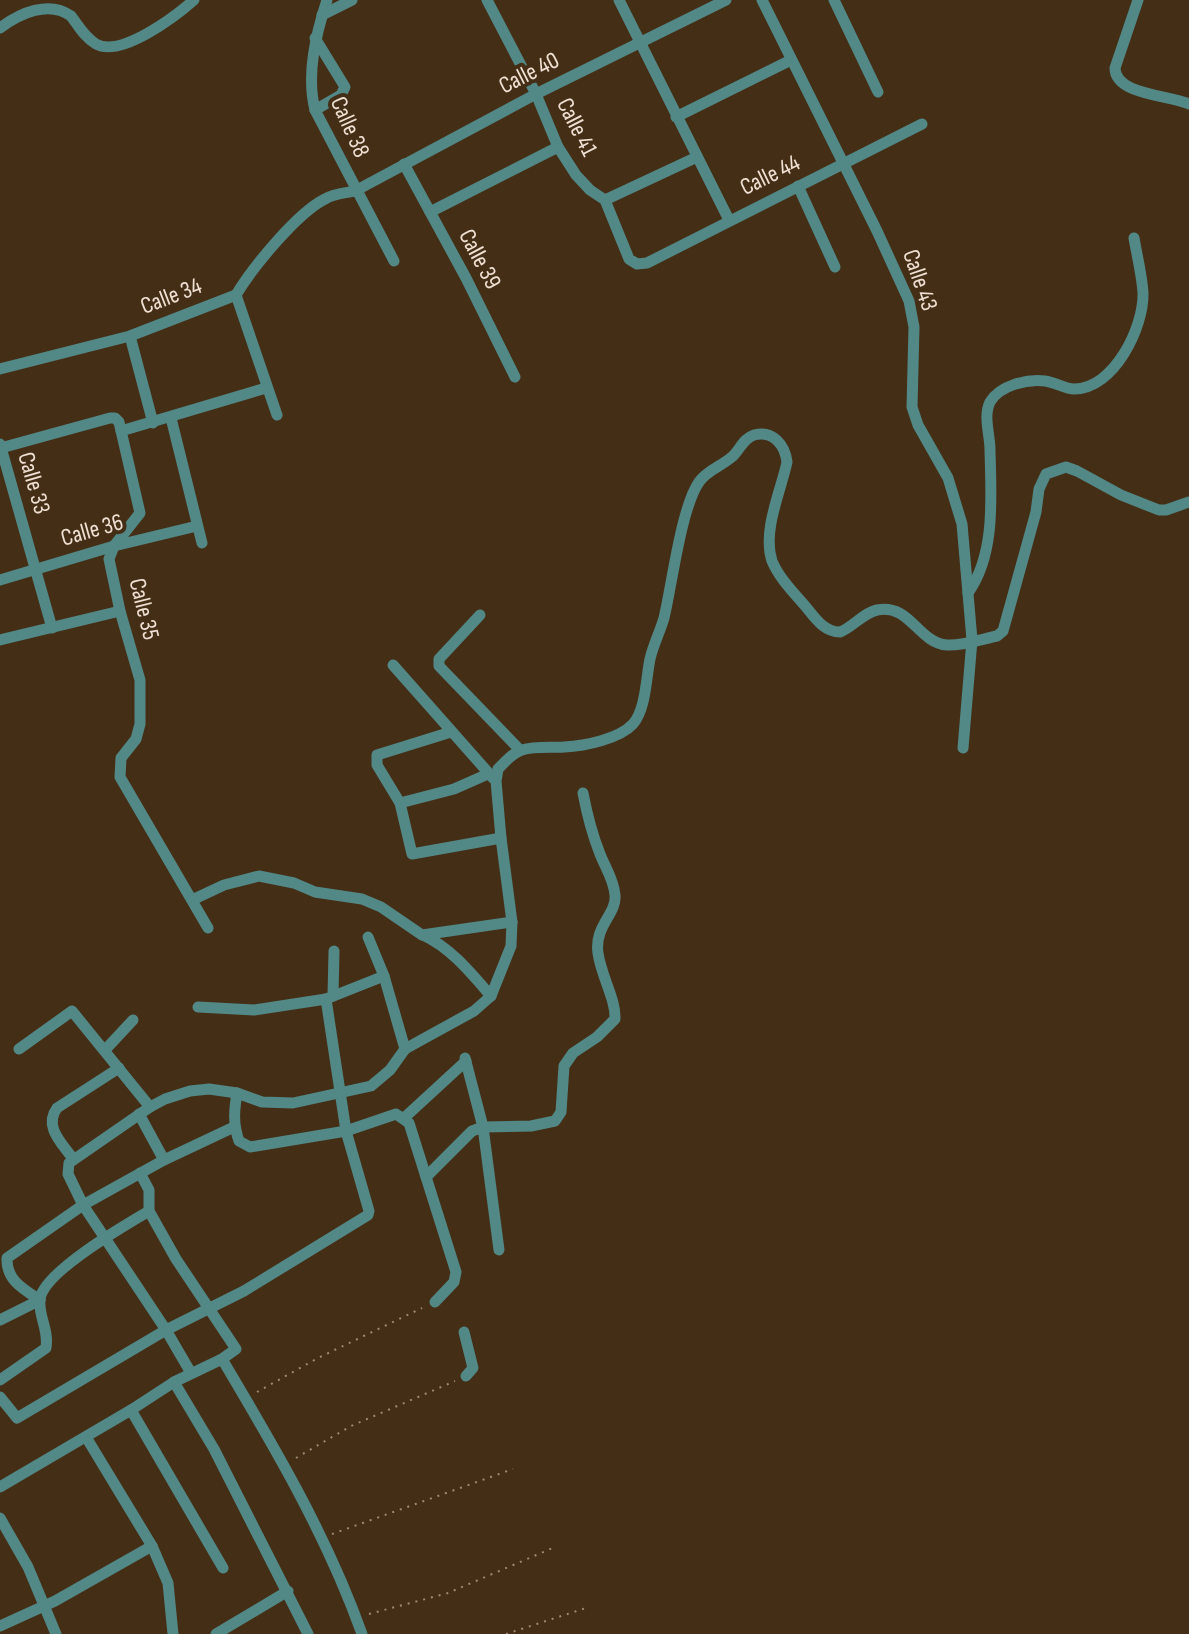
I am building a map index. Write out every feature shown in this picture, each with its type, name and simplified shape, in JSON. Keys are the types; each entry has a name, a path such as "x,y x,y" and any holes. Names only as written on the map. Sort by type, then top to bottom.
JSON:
{"street":[{"path":"0,28 37,6 55,5 69,13 96,45 112,47 130,43 194,0"},
{"name":"Calle 38","path":"327,0 315,38 312,96 315,110 394,261"},
{"path":"322,15 352,0"},
{"name":"Calle 41","path":"487,0 536,94 558,147 576,175 605,200 629,259 637,264"},
{"path":"619,0 729,220"},
{"name":"Calle 40","path":"236,295 245,279 294,224 326,198 355,191 536,94 726,0"},
{"name":"Calle 43","path":"762,0 909,301 914,327 912,407 956,501 962,524 972,640 963,748"},
{"path":"834,0 878,92"},
{"path":"1138,0 1115,68 1116,78 1136,90 1189,104"},
{"path":"315,38 345,87 341,95 315,110"},
{"path":"676,117 791,60"},
{"name":"Calle 44","path":"637,264 647,263 922,124"},
{"path":"430,212 558,147"},
{"path":"605,200 697,157"},
{"name":"Calle 39","path":"404,164 515,377"},
{"path":"798,186 835,267"},
{"path":"968,593 979,577 990,530 987,413 990,403 1003,390 1024,382 1045,381 1074,389 1097,384 1113,368 1138,329 1143,294 1134,238"},
{"name":"Calle 34","path":"0,369 130,336 236,295 277,415"},
{"path":"130,336 153,423"},
{"path":"121,431 266,388"},
{"path":"1,452 115,418 121,431 140,513 114,546"},
{"path":"171,418 202,543"},
{"path":"400,803 492,777 520,750 569,747 602,740 632,725 639,714 651,653 663,622 695,490 710,471 730,459 744,442 757,434 778,440 785,450 787,462 770,536 773,563 815,618 828,630 840,632 872,611 890,609 909,618 939,643 948,645 997,636 1007,624 1039,489 1046,474 1066,467 1159,510 1189,502"},
{"name":"Calle 33","path":"1,452 52,628"},
{"name":"Calle 36","path":"0,580 114,546 197,526"},
{"name":"Calle 35","path":"114,546 109,559 140,680 140,724 136,739 121,758 120,777 192,900"},
{"path":"0,640 120,611"},
{"path":"480,615 439,659 439,666 520,750"},
{"path":"191,1373 83,1205 67,1167 73,1159 150,1107 190,1091 209,1089 237,1093 262,1102 293,1103 371,1086 390,1070 405,1049 474,1011 491,996 511,946 512,922 492,777 393,665"},
{"path":"451,732 377,755 377,765 400,803 412,854 501,838"},
{"path":"426,1177 472,1131 483,1127 531,1126 555,1121 561,1112 564,1066 573,1053 597,1037 615,1019 616,1007 603,979 597,949 600,928 616,898 592,833 583,793"},
{"path":"208,928 192,900 224,885 259,876 294,883 315,892 362,899 438,942 465,966 491,996"},
{"path":"422,935 512,922"},
{"path":"368,937 384,976 405,1049"},
{"path":"0,1397 17,1418 166,1330 244,1291 368,1215 346,1131 340,1092 330,997 334,951"},
{"path":"198,1007 254,1010 330,997 384,976"},
{"path":"19,1049 72,1011 150,1107"},
{"path":"105,1050 133,1020"},
{"path":"404,1118 465,1060 483,1127 499,1250"},
{"path":"73,1159 52,1129 52,1114 119,1068"},
{"path":"237,1093 234,1127 239,1141 250,1147 346,1131 396,1114 409,1123 456,1272 454,1282 435,1302"},
{"path":"139,1114 164,1160"},
{"path":"40,1300 19,1287 9,1273 7,1258 83,1205 164,1160 234,1127"},
{"path":"0,1487 174,1382 236,1349 149,1211 149,1190 140,1173"},
{"path":"0,1380 46,1348 48,1335 40,1300 46,1284 104,1237 149,1211"},
{"path":"0,1320 40,1300"},
{"path":"464,1332 473,1368 466,1376"},
{"path":"222,1359 324,1537 362,1634"},
{"path":"174,1382 214,1449 308,1634"},
{"path":"131,1410 223,1568"},
{"path":"86,1437 152,1546 168,1583 173,1634"},
{"path":"0,1518 28,1567 56,1634"},
{"path":"0,1626 55,1601 152,1546"},
{"path":"216,1634 288,1591"}],"path":[{"path":"245,1398 318,1358 435,1302"},
{"path":"285,1465 351,1426 466,1376"},
{"path":"324,1537 513,1469"},
{"path":"356,1617 448,1593 555,1547"},
{"path":"506,1634 586,1608"}]}
